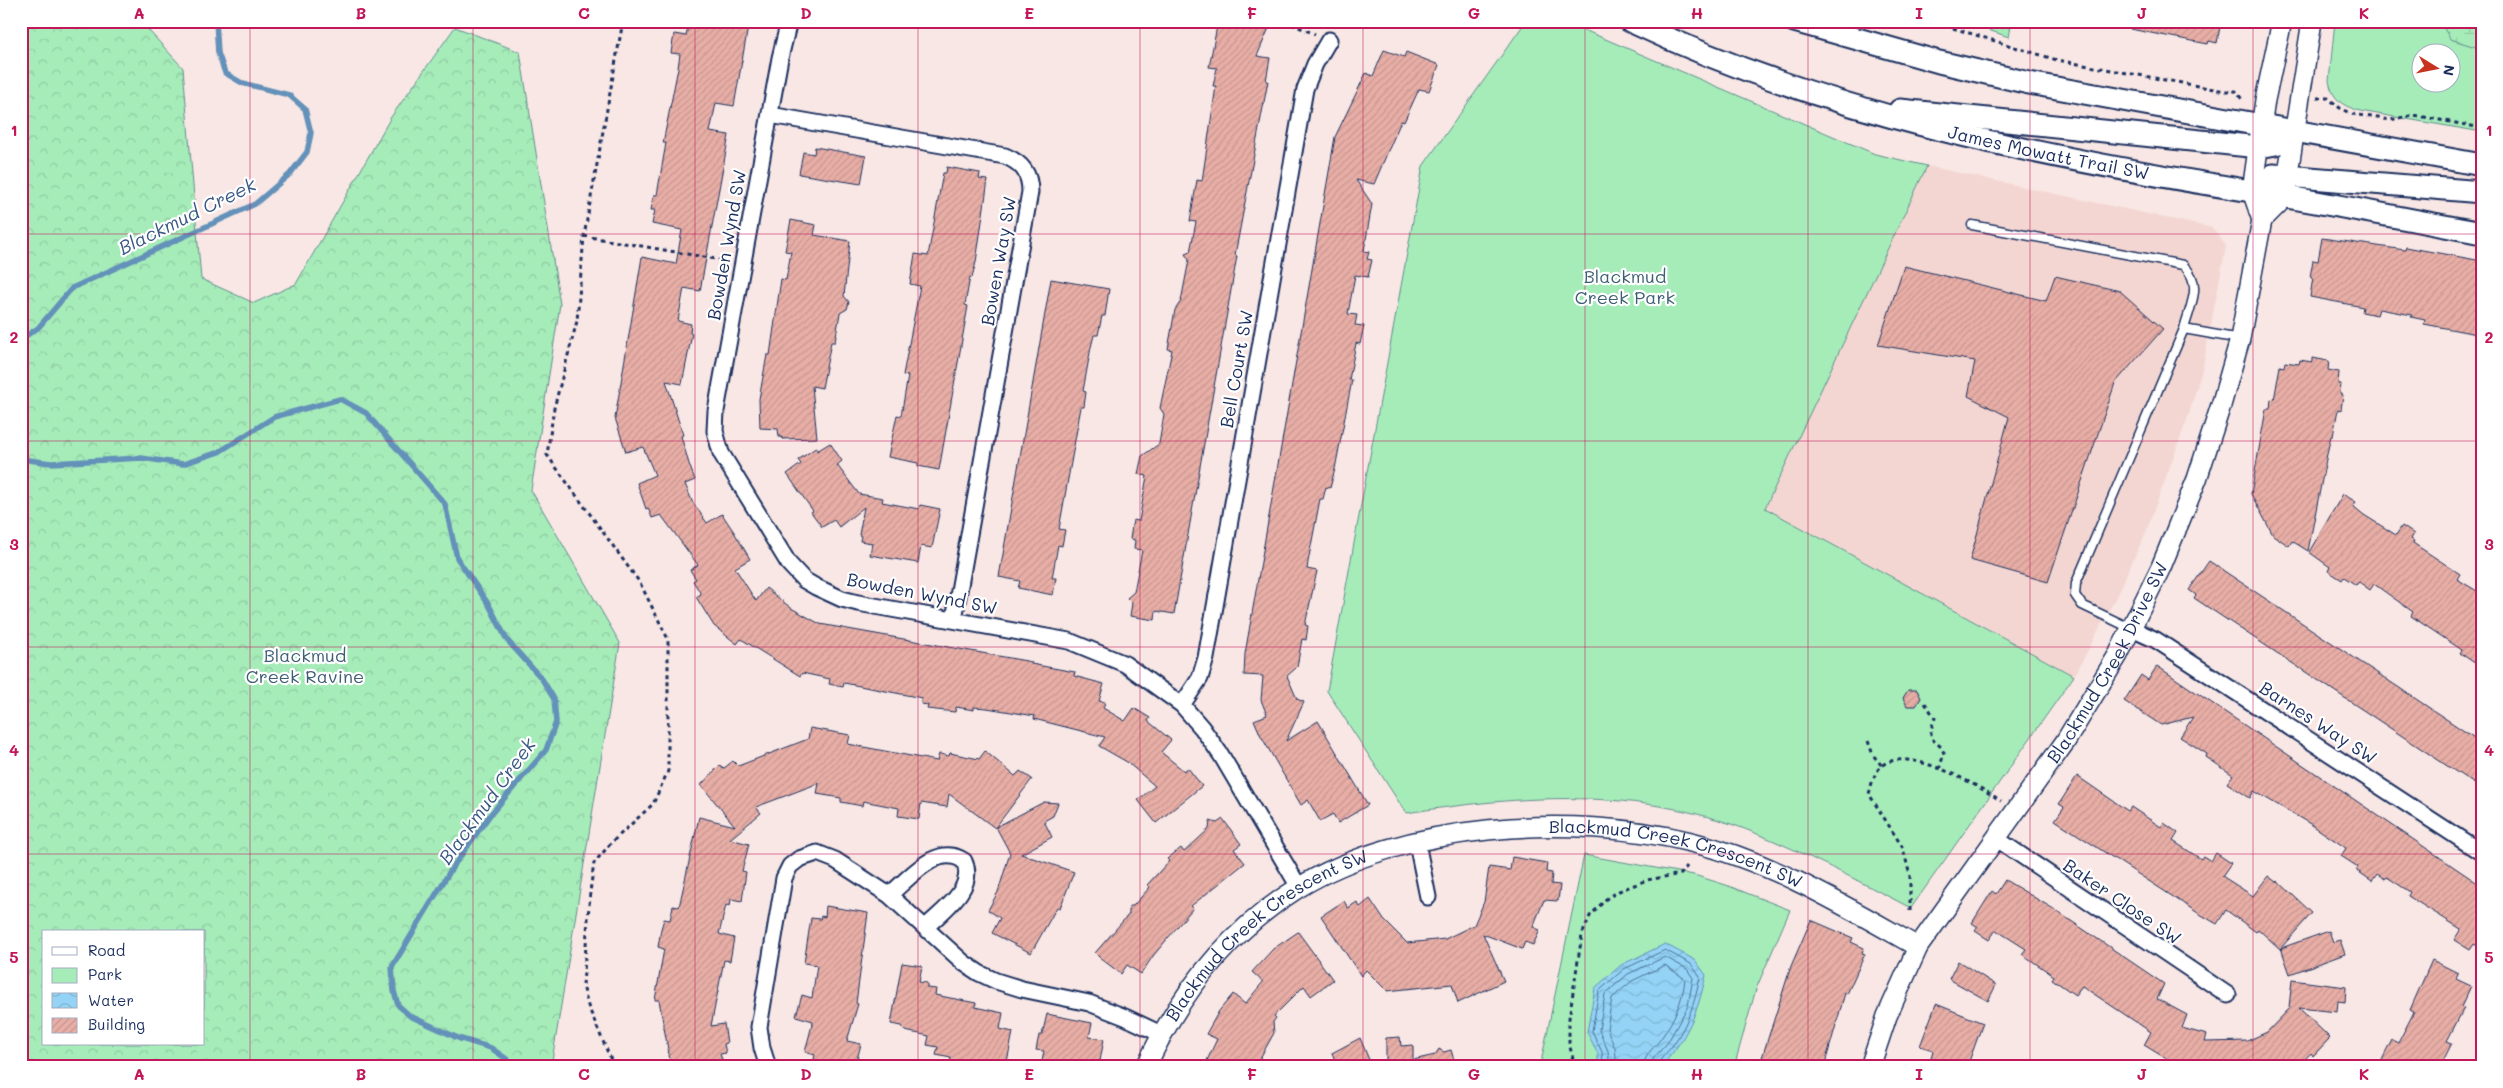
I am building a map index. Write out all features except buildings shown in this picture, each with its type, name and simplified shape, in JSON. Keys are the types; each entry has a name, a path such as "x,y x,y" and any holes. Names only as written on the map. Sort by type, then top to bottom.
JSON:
{"main road":[{"name":"James Mowatt Trail SW","path":"1630,21 1665,38 1770,78 1855,106 1944,132 2047,156 2482,233"},
{"path":"1794,21 1939,62 2020,81 2482,165"},
{"path":"1855,106 1977,116 2259,147 2276,144 2296,132"},
{"path":"2252,191 2273,175 2482,192"}],"street":[{"name":"Bowden Wynd SW","path":"789,21 742,264 715,421 717,440 727,463 789,564 804,580 827,594 858,604 954,619 1049,637 1084,646 1125,664 1182,705 1221,755 1299,887"},
{"path":"2282,21 2270,73 2252,191 2262,220 2284,198 2296,132 2312,21"},
{"name":"Bell Court SW","path":"1182,705 1200,678 1206,658 1305,89 1315,64 1329,40"},
{"name":"Bowen Way SW","path":"770,115 1005,156 1020,164 1028,177 1030,192 954,619"},
{"name":"Blackmud Creek Drive SW","path":"1870,1067 1887,1016 1918,947 1930,927 1997,839 2065,742 2132,629 2161,567 2197,479 2211,439 2240,339 2262,220"},
{"name":"Barnes Way SW","path":"2132,629 2156,640 2482,853"},
{"name":"Blackmud Creek Crescent SW","path":"1146,1067 1161,1034 1185,996 1207,967 1230,942 1259,916 1299,887 1369,856 1458,834 1540,826 1605,828 1691,842 1779,872 1820,892 1918,947"},
{"name":"Baker Close SW","path":"1997,839 2228,995"},
{"path":"1417,843 1428,897"},
{"path":"768,1067 759,1027 781,889 790,866 807,855 826,855 889,895 964,963 996,981 1089,1003 1161,1034"},
{"path":"889,895 929,862 940,856 957,856 964,861 968,875 962,891 925,928"}],"lane":[{"path":"1972,225 2183,265 2192,272 2196,286 2184,329 2076,583 2075,595 2082,605 2132,629"},
{"path":"2184,329 2240,339"}],"path":[{"path":"614,1067 588,1006 583,985 590,892 594,863 612,842 653,804 668,771 668,639 640,583 548,455 554,408 577,321 584,236 623,21"},
{"path":"1284,21 1329,40"},
{"path":"1930,21 2058,60 2216,90 2236,92 2241,101"},
{"path":"2328,98 2340,108 2352,114 2390,120 2414,115 2482,128"},
{"path":"584,236 742,264"},
{"path":"1925,703 1935,718 1931,729 1931,738 1941,747 1944,753 1939,770"},
{"path":"1868,741 1873,755 1882,766"},
{"path":"1910,911 1910,876 1903,848 1869,794 1876,773 1882,766 1896,759 1907,759 1972,782 2001,801"},
{"path":"1575,1067 1569,1044 1569,1018 1582,935 1590,916 1606,899 1619,891 1647,880 1681,874 1687,866"}],"shaded area":[{"path":"1927,166 2212,228 2226,246 2203,366 2189,414 2146,532 2115,599 2074,676 1764,508"}],"green space":[{"name":"Blackmud Creek Ravine","path":"21,21 140,21 183,68 201,279 254,303 296,284 391,117 455,27 520,52 560,304 531,490 620,643 551,1067 21,1067"},
{"name":"Blackmud Creek Park","path":"1526,21 1563,21 1875,154 1927,166 1765,508 2074,676 1911,908 1832,868 1750,831 1708,817 1666,807 1623,801 1536,799 1493,802 1406,813 1327,691 1423,166"},
{"path":"1961,21 2012,21 2009,37"},
{"path":"2335,21 2482,21 2482,132 2352,108 2337,99 2329,81"},
{"path":"2440,21 2482,26 2482,49 2450,39"},
{"path":"1584,855 1694,875 1726,885 1790,910 1756,989 1734,1067 1540,1067"}],"water":[{"path":"1665,944 1695,960 1706,975 1695,1014 1685,1035 1661,1067 1598,1067 1598,1054 1587,1032 1595,988 1621,965"}],"waterway":[{"name":"Blackmud Creek","path":"21,339 38,328 72,288 255,204 290,174 307,152 311,133 305,109 289,95 242,83 225,73 218,53 216,21"},
{"name":"Blackmud Creek","path":"21,459 51,463 141,458 183,464 219,452 274,417 340,399 366,413 445,504 457,558 489,605 507,640 542,679 554,699 556,722 546,750 490,815 452,868 392,967 394,991 398,1005 410,1016 458,1038 491,1048 508,1060 510,1067"}]}
